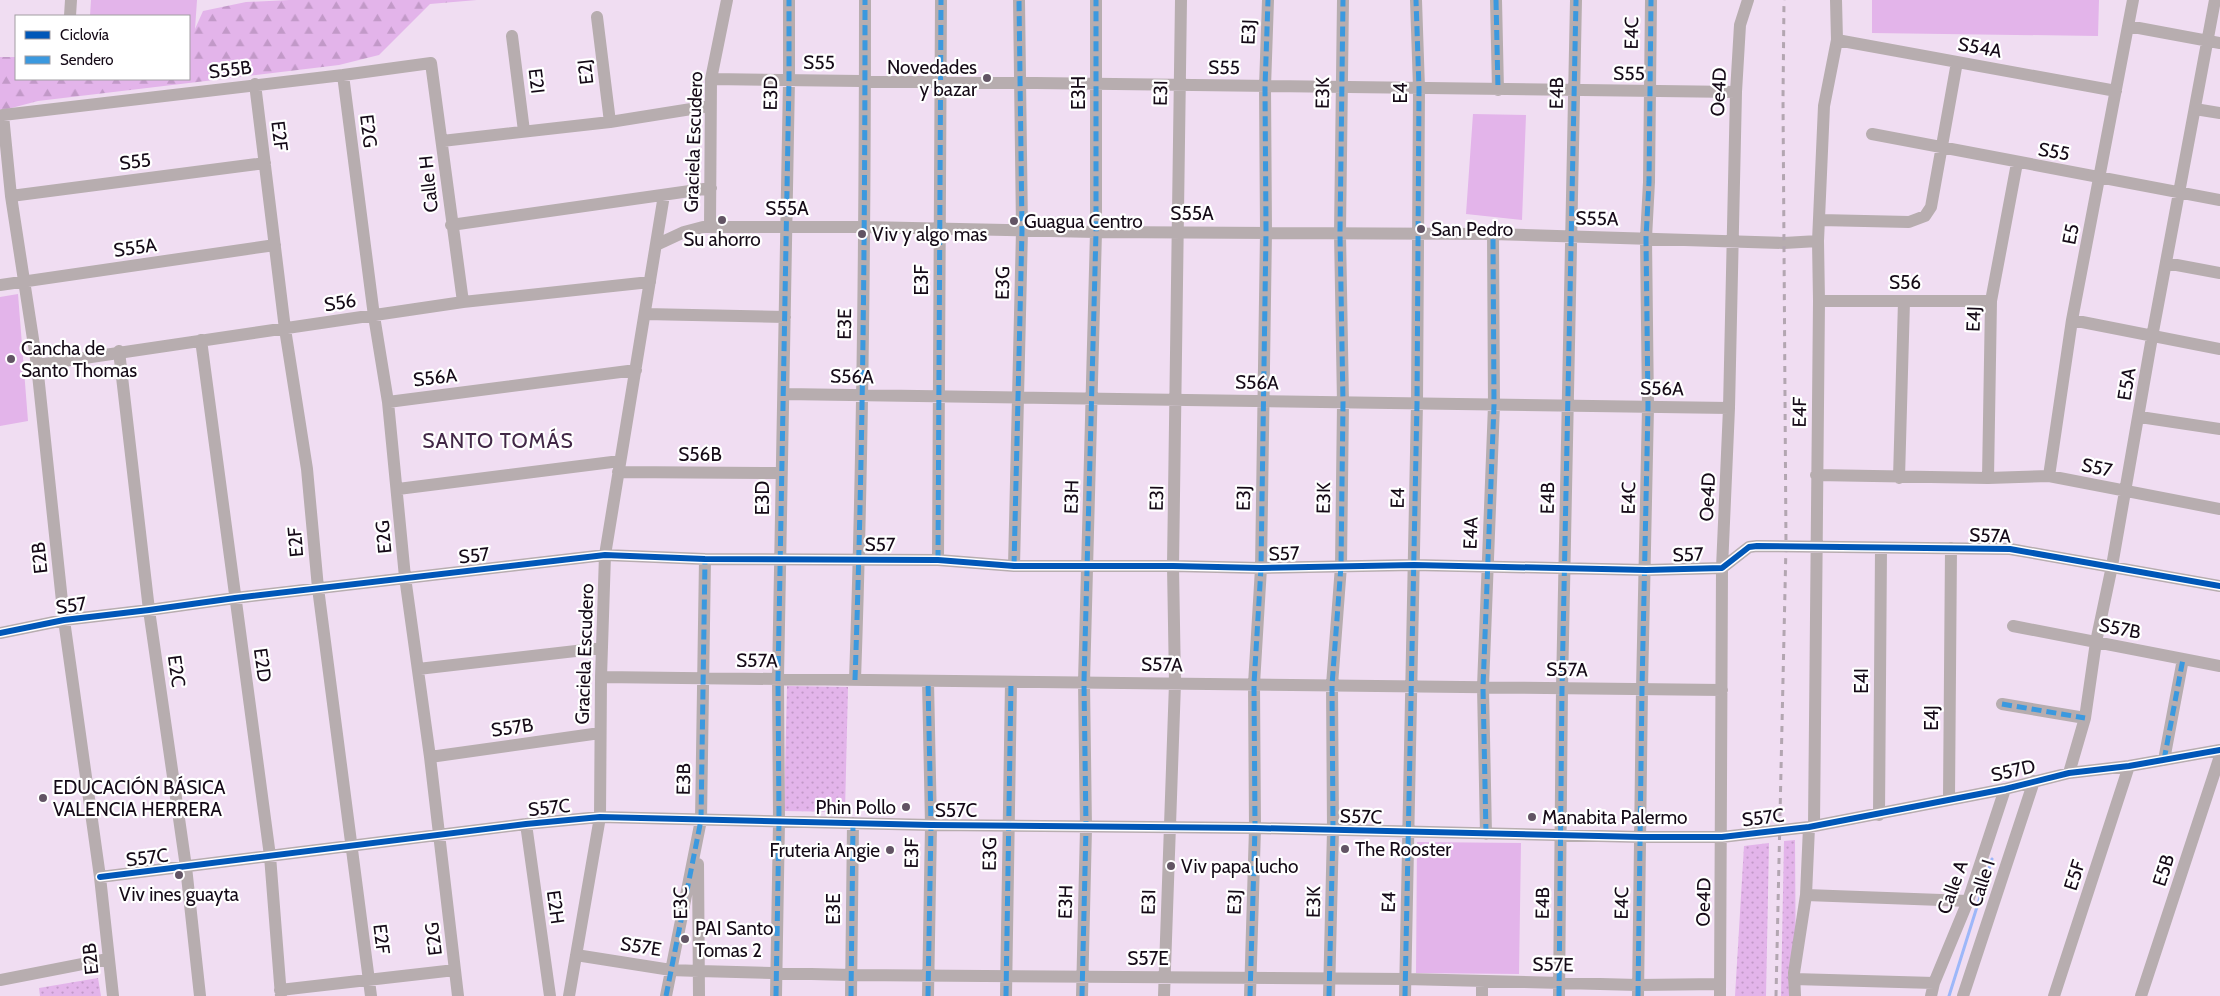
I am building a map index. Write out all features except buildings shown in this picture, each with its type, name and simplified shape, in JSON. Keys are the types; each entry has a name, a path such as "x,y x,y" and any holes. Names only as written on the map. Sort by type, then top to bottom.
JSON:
{"street":[{"path":"70,15 71,0"},
{"name":"Graciela Escudero","path":"710,227 711,79 727,0"},
{"name":"E3D","path":"776,996 779,822 778,679 790,80 789,0"},
{"name":"E3E","path":"855,680 865,226 865,0"},
{"name":"E3F","path":"938,560 941,0"},
{"name":"E3G","path":"1014,566 1022,230 1022,83 1019,0"},
{"name":"E3H","path":"1082,996 1086,828 1084,682 1096,232 1096,0"},
{"name":"E3I","path":"1164,996 1174,683 1177,232 1181,0"},
{"name":"E3J","path":"1250,996 1255,828 1254,684 1261,568 1266,232 1265,87 1268,0"},
{"name":"E3K","path":"1329,996 1333,830 1332,685 1341,566 1343,402 1340,87 1343,0"},
{"name":"E4","path":"1405,996 1417,404 1419,88 1416,0"},
{"path":"1496,0 1498,90"},
{"name":"E4B","path":"1559,996 1562,688 1576,0"},
{"name":"E4C","path":"1638,991 1648,407 1646,238 1649,182 1650,0"},
{"name":"Oe4D","path":"1720,990 1722,568 1729,408 1736,92 1740,25 1748,0"},
{"name":"E4F","path":"1795,996 1794,979 1806,895 1811,827 1820,301 1818,241 1824,106 1837,40 1836,0"},
{"name":"E5","path":"2049,476 2072,320 2133,0"},
{"name":"E5A","path":"2069,773 2085,718 2096,642 2140,417 2152,337 2195,109 2214,42 2215,0"},
{"name":"E2J","path":"597,17 610,122"},
{"path":"2128,26 2214,42"},
{"name":"E2I","path":"512,36 524,131"},
{"name":"S54A","path":"1837,40 2116,91"},
{"path":"1820,220 1909,222 1925,216 1930,207 1957,62"},
{"name":"S55B","path":"3,115 431,63"},
{"name":"Calle H","path":"431,63 463,302"},
{"name":"E2G","path":"343,75 374,316 388,402 398,488 405,577 430,757 458,996"},
{"name":"S55","path":"711,79 1736,92"},
{"name":"E2F","path":"255,84 286,329 307,469 318,588 371,996"},
{"path":"442,141 610,122 710,106"},
{"path":"2195,109 2220,113"},
{"name":"E2B","path":"3,115 11,196 37,365 64,620 100,878 113,996"},
{"name":"S55","path":"1872,134 2220,200"},
{"name":"S55","path":"11,196 265,163"},
{"name":"E4J","path":"1988,478 1991,301 2018,163"},
{"path":"452,225 711,188"},
{"name":"Graciela Escudero","path":"569,996 600,817 601,677 605,555 664,194"},
{"name":"S55A","path":"656,245 684,232 710,227 865,226 1096,232 1417,232 1784,243 1818,241"},
{"name":"E4A","path":"1486,834 1483,687 1494,405 1493,234"},
{"name":"S55A","path":"0,286 275,245"},
{"path":"2166,263 2220,273"},
{"name":"S56","path":"37,365 120,351 286,329 463,302 650,282"},
{"name":"S56","path":"1820,301 1991,301"},
{"path":"1900,478 1904,301"},
{"path":"645,314 785,318"},
{"path":"2072,320 2220,349"},
{"name":"E2D","path":"201,340 270,856 281,993"},
{"name":"E2C","path":"120,351 149,610 186,867 200,996"},
{"name":"S56A","path":"388,402 636,370"},
{"name":"S56A","path":"784,394 1729,408"},
{"path":"2140,417 2220,429"},
{"name":"S56B","path":"398,488 619,466 781,473"},
{"name":"S57","path":"1816,475 1900,478 2049,476 2220,509"},
{"name":"S57","path":"0,633 64,620 405,577 605,555 705,559 938,560 1014,566 1261,568 1414,565 1646,570 1722,568 1749,548 1757,546"},
{"name":"S57A","path":"1757,546 1881,549 2010,549 2220,586"},
{"name":"E4J","path":"1949,798 1951,548"},
{"name":"E4I","path":"1879,815 1881,549"},
{"name":"E3B","path":"666,996 701,820 705,559"},
{"name":"S57B","path":"2013,626 2220,666"},
{"path":"418,669 602,648"},
{"path":"2164,760 2182,659"},
{"name":"S57A","path":"601,677 1722,690"},
{"name":"E3F","path":"928,681 930,825 928,996"},
{"name":"E3G","path":"1006,996 1011,682"},
{"path":"2002,704 2085,718"},
{"name":"S57B","path":"430,757 600,733"},
{"name":"S57D","path":"1811,827 1879,815 2069,773 2129,766 2220,750"},
{"name":"E5B","path":"2141,996 2220,756"},
{"name":"E5F","path":"2054,996 2129,766"},
{"name":"Calle I","path":"1963,996 2034,781"},
{"name":"Calle A","path":"1931,996 1934,983 1968,901 2005,788"},
{"name":"S57C","path":"100,878 526,824 600,817 1086,828 1255,828 1641,837 1722,837 1811,827"},
{"name":"E3E","path":"851,996 853,823"},
{"name":"E2H","path":"526,824 550,996"},
{"name":"E3C","path":"698,839 699,996"},
{"path":"1806,895 1968,901"},
{"name":"S57E","path":"576,955 671,970 699,971 851,975 1405,979 1560,983 1638,991 1720,990"},
{"path":"0,980 108,959"},
{"path":"281,993 369,979 455,970"},
{"path":"1794,979 1934,983"},
{"path":"1482,982 1482,996"}],"green space":[{"path":"91,0 197,0 195,29 190,29 190,15 90,15"},
{"path":"289,0 477,0 430,4 379,55 339,65 38,101 0,111 0,57 15,57 15,80 190,80 190,29 195,29 203,11 246,2"},
{"path":"1872,0 2099,0 2098,36 1872,33"},
{"path":"1473,114 1526,115 1522,220 1466,214"},
{"name":"Cancha de Santo Thomas","path":"18,294 28,421 0,426 0,297"},
{"path":"787,686 848,687 845,812 784,811"},
{"path":"1795,840 1796,996 1781,996 1784,841"},
{"path":"1417,842 1521,843 1519,974 1416,973"},
{"path":"1769,843 1766,996 1735,996 1744,846"},
{"path":"98,978 101,996 40,996 39,988"}],"waterway":[{"path":"1949,996 1992,859"}],"railway":[{"path":"1776,996 1786,545 1784,0"}],"marked path":[{"path":"776,996 779,821 778,679 789,0"},
{"path":"855,680 863,340 865,0"},
{"path":"938,560 941,0"},
{"path":"1014,566 1022,230 1019,0"},
{"path":"1082,996 1086,828 1084,682 1096,232 1096,0"},
{"path":"1250,996 1255,828 1254,684 1261,568 1266,232 1265,87 1268,0"},
{"path":"1329,996 1333,830 1332,685 1341,566 1343,403 1340,233 1343,0"},
{"path":"1405,996 1417,403 1419,88 1416,0"},
{"path":"1496,0 1498,90"},
{"path":"1559,996 1562,688 1576,0"},
{"path":"1638,996 1648,407 1646,238 1649,182 1651,0"},
{"path":"1486,834 1483,687 1494,405 1493,234"},
{"path":"666,996 701,820 705,559"},
{"path":"2164,760 2183,659"},
{"path":"928,681 931,825 928,996"},
{"path":"1006,996 1011,682"},
{"path":"2002,704 2085,718"},
{"path":"851,996 853,823"}],"cycle path":[{"path":"0,633 64,620 605,555 705,559 938,560 1014,566 1261,568 1414,565 1646,570 1722,568 1749,547 1757,546 2010,549 2220,586"},
{"path":"100,877 526,824 600,817 931,825 1255,828 1641,837 1722,837 1809,827 2005,789 2069,773 2129,766 2220,750"}],"place":[{"name":"Novedades y bazar","path":"987,78"},
{"name":"Su ahorro","path":"722,220"},
{"name":"Guagua Centro","path":"1014,221"},
{"name":"San Pedro","path":"1421,229"},
{"name":"Viv y algo mas","path":"862,234"},
{"name":"Cancha de Santo Thomas","path":"11,359"},
{"name":"EDUCACIÓN BÁSICA VALENCIA HERRERA","path":"43,798"},
{"name":"Phin Pollo","path":"906,807"},
{"name":"Manabita Palermo","path":"1532,817"},
{"name":"The Rooster","path":"1345,849"},
{"name":"Fruteria Angie","path":"890,850"},
{"name":"Viv papa lucho","path":"1171,866"},
{"name":"Viv ines guayta","path":"179,875"},
{"name":"PAI Santo Tomas 2","path":"685,939"}],"district":[{"name":"SANTO TOMÁS","path":"498,441"}]}
